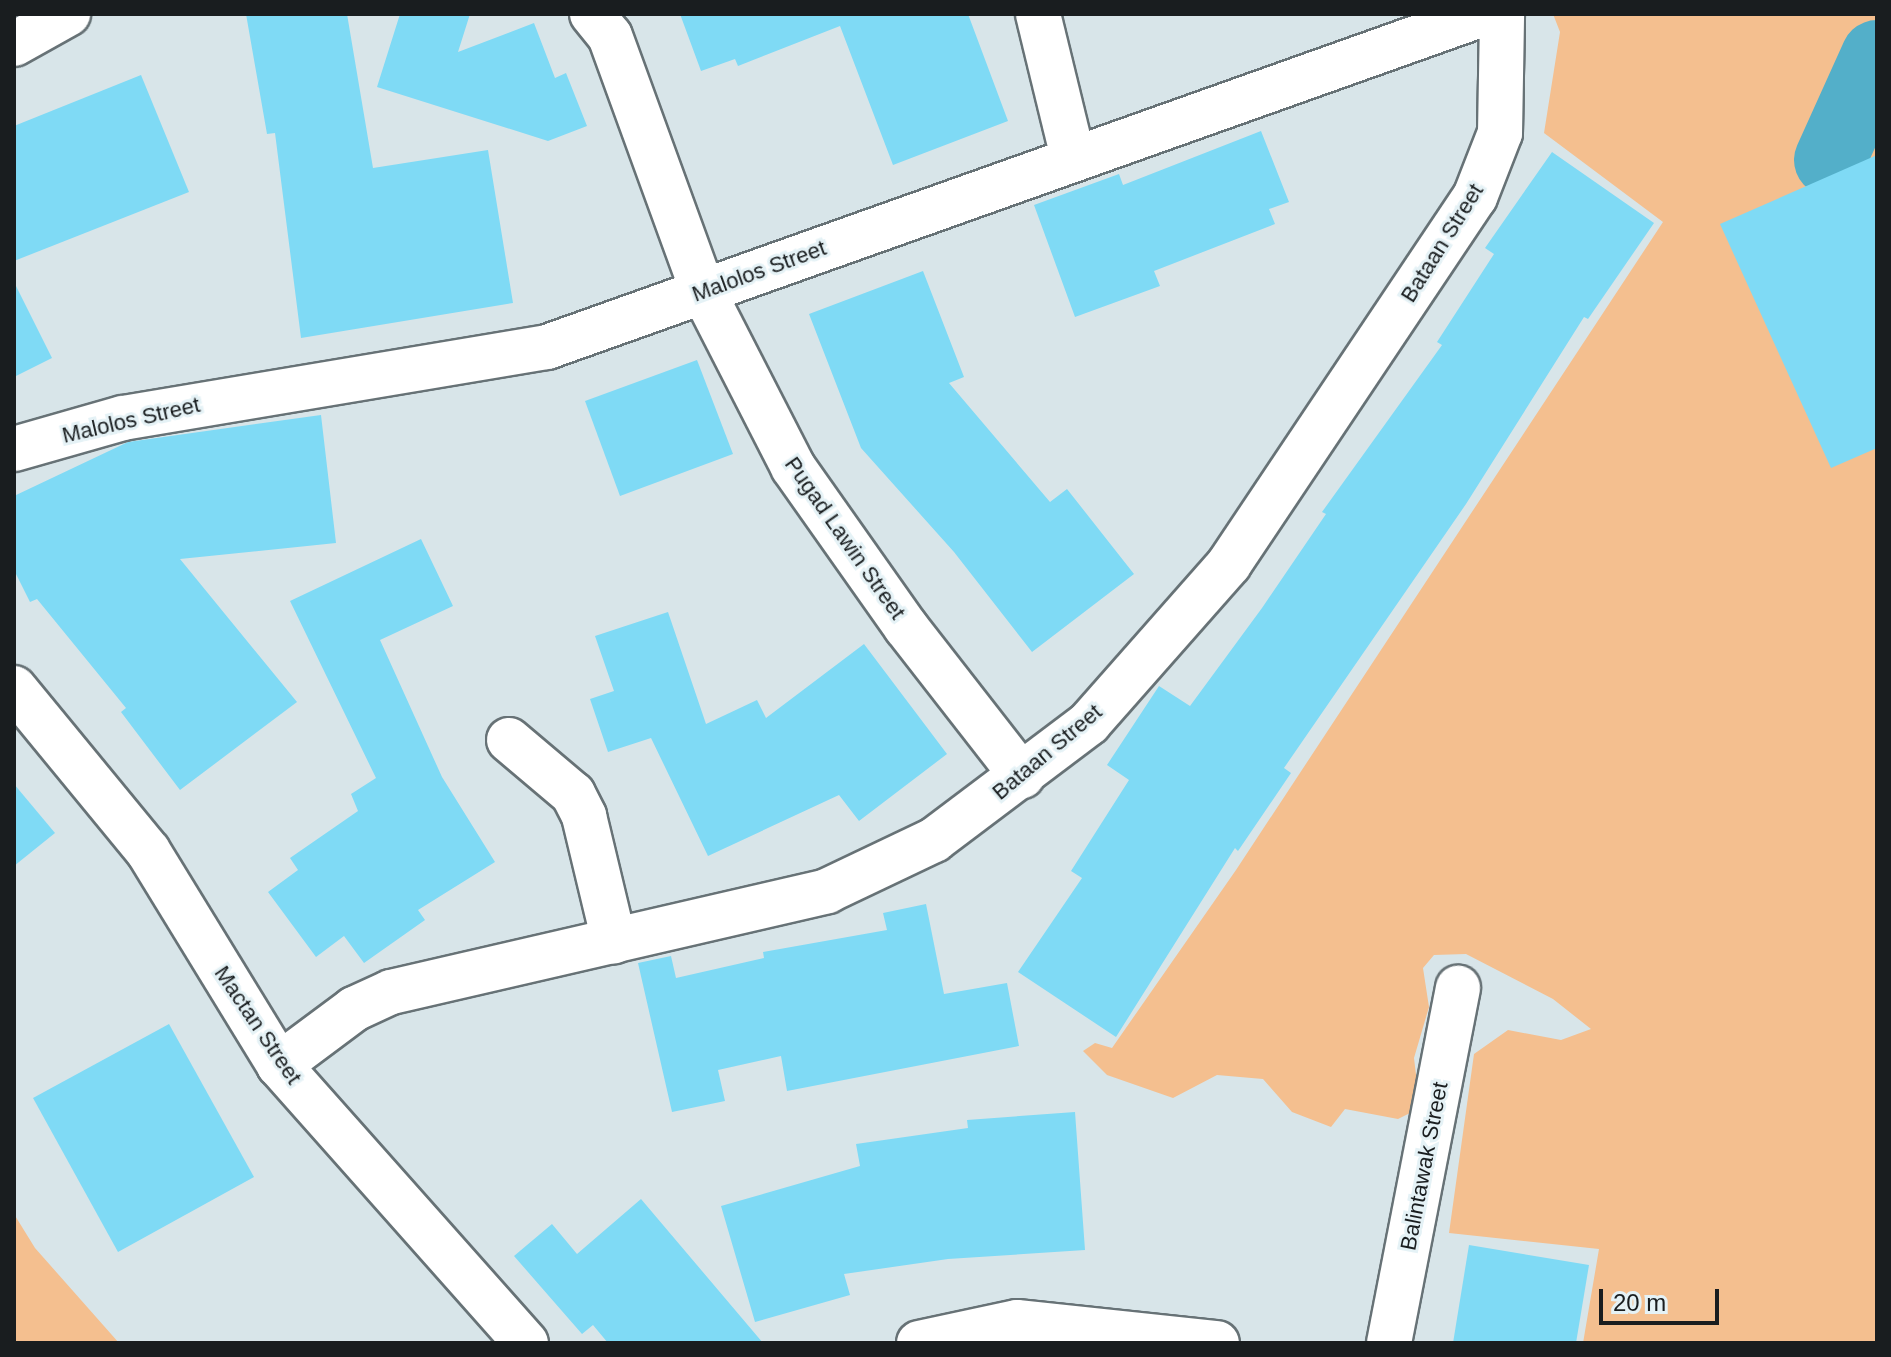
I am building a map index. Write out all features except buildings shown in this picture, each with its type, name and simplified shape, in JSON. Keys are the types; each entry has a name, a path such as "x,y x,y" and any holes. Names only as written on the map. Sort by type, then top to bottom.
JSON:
{"street":[{"path":"14,44 68,14"},
{"name":"Pugad Lawin Street","path":"592,14 610,36 703,291 793,467 906,627 1022,776"},
{"path":"1038,14 1073,158"},
{"name":"Malolos Street","path":"14,449 123,418 547,347 1483,14"},
{"name":"Bataan Street","path":"279,1065 354,1009 391,992 827,891 934,840 1089,723 1229,564 1475,197 1500,133 1502,14"},
{"name":"Mactan Street","path":"14,688 148,851 279,1065 526,1343"},
{"path":"509,740 573,794 584,816 614,941"},
{"name":"Balintawak Street","path":"1389,1343 1458,988"},
{"path":"919,1343 1017,1322 1217,1343"}],"shaded area":[{"path":"1553,14 1877,14 1877,1343 1583,1343 1599,1249 1449,1233 1474,1054 1508,1030 1561,1040 1591,1029 1553,999 1466,954 1434,955 1423,968 1429,1007 1414,1058 1420,1108 1398,1119 1345,1109 1331,1127 1292,1112 1263,1079 1217,1075 1173,1098 1107,1075 1083,1051 1095,1043 1112,1048 1236,870 1663,222 1544,133 1560,32"},
{"path":"14,1214 35,1248 119,1343 14,1343"}],"waterway":[{"path":"1830,160 1877,56"}]}
